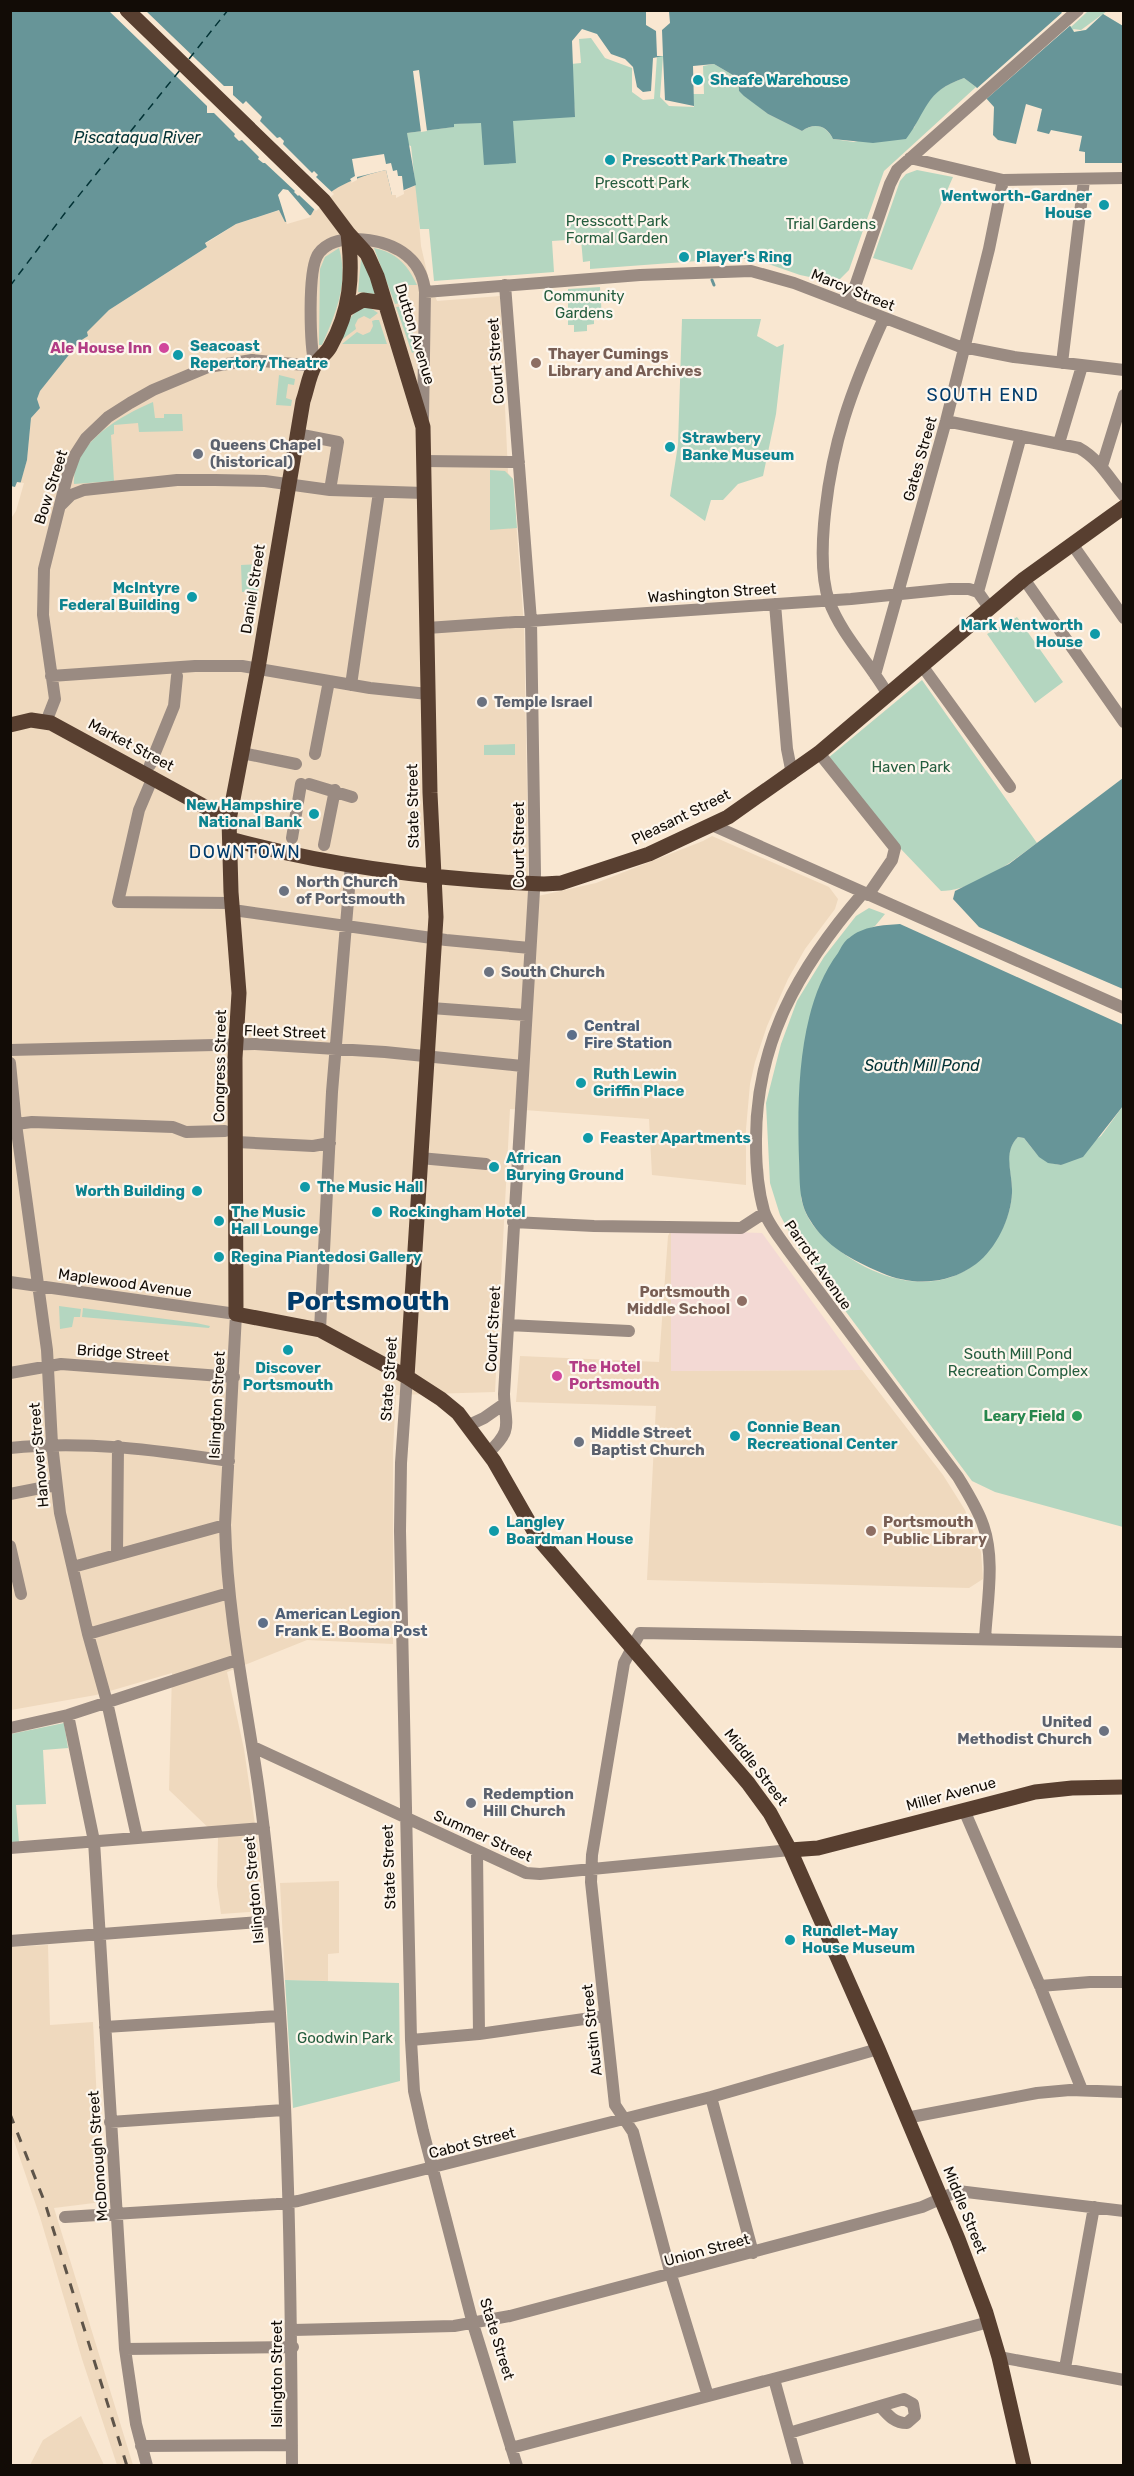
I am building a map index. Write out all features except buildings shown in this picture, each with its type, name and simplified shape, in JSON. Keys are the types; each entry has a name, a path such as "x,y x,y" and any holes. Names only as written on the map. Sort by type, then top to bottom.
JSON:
{"main road":[{"path":"127,10 324,201 342,237"},
{"name":"Dutton Avenue","path":"342,237 368,254 382,288 384,303 411,382 423,427"},
{"name":"Daniel Street","path":"229,820 258,668 303,401 315,366 329,348 347,309 352,281 351,255 342,237"},
{"path":"347,309 363,300 384,303"},
{"name":"State Street","path":"407,1377 435,939 423,427"},
{"name":"Pleasant Street","path":"230,839 320,861 433,875 534,884 561,883 627,862 667,847 728,817 792,774 923,667 1024,579 1122,507"},
{"path":"10,725 31,720 46,722"},
{"name":"Market Street","path":"46,722 152,771 229,820"},
{"name":"Congress Street","path":"229,820 232,906 239,993 236,1314"},
{"name":"Middle Street","path":"236,1314 320,1330 407,1377 441,1399 470,1425 538,1538 755,1792 790,1850 942,2199 989,2322 1024,2466"},
{"path":"381,1362 390,1364 396,1362 402,1355 410,1334"},
{"name":"Miller Avenue","path":"790,1850 818,1848 1042,1791 1124,1787"}],"street":[{"path":"849,303 893,177 910,158 1076,12"},
{"path":"910,158 1003,180 1124,178"},
{"name":"Gates Street","path":"875,675 946,421 989,249 1003,180"},
{"path":"1062,363 1084,180"},
{"name":"State Street","path":"342,237 369,239 398,248 416,266 424,292 423,427"},
{"path":"315,366 310,349 313,267 322,249 342,237"},
{"name":"Marcy Street","path":"424,292 640,275 751,271 794,283 849,303 940,341 1062,363 1124,370"},
{"name":"Court Street","path":"488,1453 507,1430 504,1404 513,1222 534,884 531,621 505,285"},
{"path":"884,318 850,397 829,471 822,554 828,600 852,643 888,695"},
{"name":"Bow Street","path":"46,722 54,699 43,597 44,568 72,465 86,438 108,417 141,396 205,368 252,360 315,366"},
{"path":"1059,443 1082,366"},
{"path":"1102,466 1124,395"},
{"path":"946,421 1059,443 1089,454 1102,466 1122,507"},
{"path":"297,434 338,442 330,490"},
{"path":"990,609 978,592 1021,436"},
{"path":"424,461 519,462"},
{"path":"57,514 67,498 84,490 177,480 264,481 330,490 424,493"},
{"path":"351,685 379,492"},
{"path":"1072,544 1124,618"},
{"path":"1024,579 1124,722"},
{"name":"Washington Street","path":"427,628 775,604 950,589 978,592"},
{"path":"775,604 787,749 792,774"},
{"path":"51,676 195,666 242,666 351,685 428,694"},
{"path":"923,667 1011,787"},
{"path":"177,676 174,706 139,810 118,902 232,906 435,939 530,948"},
{"path":"315,754 329,681"},
{"path":"242,753 296,764"},
{"name":"Parrott Avenue","path":"819,753 895,849 892,860 817,950 788,1000 771,1040 761,1075 756,1131 756,1158 764,1213 801,1269 958,1477 974,1504 983,1524 989,1559 985,1639"},
{"path":"292,838 305,784 335,790 352,797"},
{"path":"324,845 335,790"},
{"path":"712,825 1124,1008"},
{"path":"320,1330 336,1049 351,865"},
{"path":"431,1008 526,1015"},
{"name":"Fleet Street","path":"10,1050 255,1044 522,1066"},
{"name":"Hanover Street","path":"10,1063 15,1127 39,1285 48,1366 56,1485 88,1634 107,1702 137,1837"},
{"path":"15,1127 32,1122 173,1127 186,1132 225,1131"},
{"path":"237,1142 313,1146 330,1143"},
{"path":"420,1158 486,1164"},
{"path":"513,1222 594,1226 741,1228 764,1213"},
{"name":"Maplewood Avenue","path":"10,1282 236,1314"},
{"name":"Islington Street","path":"236,1314 225,1525 229,1593 237,1660 253,1747 273,1921 293,2330 292,2466"},
{"path":"508,1325 629,1331"},
{"name":"Bridge Street","path":"10,1372 48,1366 83,1364 234,1377"},
{"name":"State Street","path":"407,1377 399,1531 414,2091 473,2324 517,2466"},
{"path":"470,1425 504,1404"},
{"path":"10,1448 52,1444 118,1446 229,1461"},
{"path":"117,1554 118,1446"},
{"path":"10,1494 56,1485"},
{"path":"73,1567 225,1525"},
{"path":"10,1546 21,1594"},
{"path":"88,1634 229,1593"},
{"path":"632,1649 640,1633 645,1631 1124,1642"},
{"name":"Austin Street","path":"632,1649 624,1663 591,1869 605,2016 615,2105 633,2132 671,2275 708,2396"},
{"path":"10,1728 68,1716 237,1660"},
{"name":"McDonough Street","path":"68,1716 94,1841 125,2349 141,2446 147,2466"},
{"name":"Summer Street","path":"253,1747 525,1873 790,1850"},
{"path":"964,1810 1082,2090"},
{"path":"10,1848 264,1828"},
{"path":"477,1851 479,2034"},
{"path":"10,1941 273,1921"},
{"path":"1040,1986 1124,1982"},
{"path":"105,2027 279,2016"},
{"path":"411,2040 479,2034 605,2016"},
{"name":"Cabot Street","path":"65,2217 288,2203 711,2097 878,2049"},
{"path":"906,2118 1037,2093 1082,2090 1124,2092"},
{"path":"711,2097 753,2253"},
{"path":"110,2122 284,2110"},
{"name":"Union Street","path":"293,2330 473,2324 753,2253 922,2207 958,2192 1124,2211"},
{"path":"1065,2368 1094,2207"},
{"path":"511,2448 989,2322"},
{"path":"125,2349 293,2347"},
{"path":"999,2357 1124,2380"},
{"path":"774,2379 798,2466"},
{"path":"789,2433 880,2406"},
{"path":"141,2446 292,2445"}],"shaded area":[{"path":"386,170 396,195 416,185 421,246 429,281 437,301 500,296 508,473 513,479 524,627 529,898 596,883 712,836 829,887 838,899 835,909 805,949 788,979 767,1026 755,1062 750,1084 746,1129 746,1185 652,1175 649,1119 510,1109 495,1392 396,1395 393,1450 393,1644 307,1640 227,1672 244,1749 258,1845 263,1911 221,1914 217,1886 218,1837 169,1790 172,1673 96,1695 11,1710 10,517 27,460 31,418 40,408 37,399 40,391 80,341 88,336 86,332 109,310 207,247 205,244 236,224 280,210 315,207 335,189 357,177"},
{"path":"671,1230 672,1371 862,1370 943,1475 965,1510 981,1552 983,1579 969,1588 647,1580 656,1406 516,1402 520,1356 659,1362 668,1236"},
{"name":"Portsmouth Middle School","path":"671,1230 762,1233 862,1370 671,1371"},
{"path":"339,1881 339,1953 328,1954 328,1981 285,1980 280,1883"},
{"path":"48,1945 50,2025 93,2022 102,2202 54,2208 133,2465 117,2465 82,2359 40,2217 11,2132 10,1947"},
{"path":"81,2416 104,2465 30,2465 43,2440"}],"green space":[{"path":"1060,11 1071,27 1088,11 1107,11 1081,30 1073,29 1074,32 1086,30 1103,14 1123,26 1075,36"},
{"name":"Prescott Park","path":"591,38 605,58 632,68 632,92 643,100 654,99 657,56 663,56 660,97 669,106 694,107 693,94 704,94 703,66 714,64 738,78 739,91 768,114 802,131 811,126 820,126 833,139 854,142 914,128 927,103 939,91 954,82 964,78 976,87 884,171 849,270 840,279 824,280 800,275 754,259 590,269 590,261 583,262 581,239 552,241 554,272 434,281 429,229 420,229 411,146 408,145 407,133 453,127 453,124 575,116 571,64 581,63 579,39"},
{"path":"917,170 953,177 912,270 873,258 900,181 906,174"},
{"path":"339,248 343,273 340,298 322,345 319,345 320,269 325,257"},
{"path":"374,248 400,260 417,285 409,285 402,291 403,299 400,303 395,304"},
{"path":"361,259 369,274 375,294 358,292"},
{"name":"Community Gardens","path":"600,287 602,318 594,318 594,324 587,325 587,331 574,332 574,325 568,325 568,289"},
{"path":"411,306 414,352 412,353 396,307"},
{"path":"369,307 378,313 370,319 364,316 358,319 356,329 340,341 353,315"},
{"path":"682,319 761,319 757,336 777,347 784,344 776,414 763,476 738,484 723,500 711,500 705,521 670,496 678,445"},
{"path":"379,320 387,344 342,344 357,332 363,335 370,332 373,326 372,321"},
{"path":"279,375 295,379 294,385 288,384 286,398 292,400 291,406 276,405"},
{"path":"153,402 155,418 164,418 164,414 182,414 183,431 139,432 138,423 114,425 114,434 111,435 114,481 74,484 75,469 89,444 113,423"},
{"path":"490,470 505,471 513,479 517,528 490,530"},
{"path":"262,564 258,591 242,592 241,565"},
{"path":"1017,617 1063,682 1035,703 987,634"},
{"name":"Haven Park","path":"922,680 1037,843 992,874 953,890 941,891 899,847 828,758"},
{"path":"515,744 515,755 484,755 484,745"},
{"name":"South Mill Pond Recreation Complex","path":"869,908 885,914 875,926 849,938 801,1198 805,1212 814,1227 827,1240 851,1259 870,1269 891,1277 912,1281 933,1281 953,1277 971,1267 988,1251 1004,1224 1010,1209 1012,1193 1009,1156 1013,1143 1018,1137 1024,1138 1044,1159 1061,1165 1101,1136 1123,1106 1123,1527 995,1492 972,1481 797,1246 780,1215 770,1183 766,1103 781,1044 797,1001 824,957 856,916"},
{"path":"59,1306 81,1309 80,1317 74,1317 72,1327 60,1329"},
{"path":"83,1308 210,1326 209,1328 82,1317"},
{"path":"64,1723 68,1748 43,1750 46,1804 16,1805 19,1842 11,1842 11,1734"},
{"name":"Goodwin Park","path":"285,1980 399,1983 400,2081 293,2108"}],"water":[{"name":"Piscataqua River","path":"1060,10 1074,32 1086,30 1103,14 1123,26 1123,163 1085,163 1085,152 1079,151 1082,136 1051,130 1049,134 1037,131 1042,109 1026,104 1016,144 998,140 993,135 994,107 976,87 964,78 941,89 934,96 906,139 873,143 833,139 820,126 811,126 802,131 768,114 744,96 739,91 738,78 714,64 693,66 694,106 665,100 663,56 653,58 651,91 643,92 637,87 633,67 625,59 611,54 597,34 582,29 572,41 575,117 513,121 516,163 484,165 481,123 454,124 454,127 407,133 416,185 392,195 386,170 353,180 334,190 317,205 311,215 285,222 279,210 236,224 205,243 207,247 109,310 87,332 88,336 80,341 40,391 37,399 40,408 31,418 27,460 11,517 11,11"},
{"path":"1123,778 1123,989 979,927 953,899 955,891 1009,864"},
{"name":"South Mill Pond","path":"900,924 1123,1025 1123,1106 1083,1157 1061,1165 1048,1163 1039,1157 1024,1138 1018,1137 1013,1143 1009,1156 1012,1193 1009,1213 996,1242 976,1264 942,1280 918,1281 894,1277 842,1252 824,1238 810,1220 803,1206 800,1190 798,1134 800,1079 808,1024 815,998 825,974 847,939 867,929"}],"pier":[{"path":"109,11 146,11 224,86 233,86 233,95 243,104 246,101 262,117 260,121 277,138 280,137 284,141 283,144 312,173 314,171 318,175 316,177 334,194 316,211 258,159 259,157 242,140 239,141 214,113 207,113 207,106"},
{"path":"646,11 669,11 670,23 662,30 663,56 657,56 656,31 646,25"},
{"path":"1064,11 1072,24 984,101 975,90"},
{"path":"419,70 427,131 421,132 413,71"},
{"path":"384,154 386,164 391,163 393,171 397,170 398,176 402,176 404,194 396,198 396,195 392,195 386,170 357,177 357,180 349,184 352,182 350,179 355,176 352,159"},
{"path":"283,189 288,190 311,217 287,224 278,195"},
{"path":"17,482 24,483 16,511 10,520 11,486 15,487"}],"waterway":[{"path":"712,280 714,285"}],"ferry route":[{"path":"189,59 228,10"},
{"path":"10,286 68,209 180,70"}],"railway":[{"path":"10,2114 45,2203 127,2466"}],"place":[{"name":"Sheafe Warehouse","path":"698,80"},
{"name":"Prescott Park Theatre","path":"610,160"},
{"name":"Wentworth-Gardner House","path":"1104,205"},
{"name":"Player's Ring","path":"684,257"},
{"name":"Ale House Inn","path":"164,348"},
{"name":"Seacoast Repertory Theatre","path":"178,355"},
{"name":"Thayer Cumings Library and Archives","path":"536,363"},
{"name":"Strawbery Banke Museum","path":"670,447"},
{"name":"Queens Chapel (historical)","path":"198,454"},
{"name":"McIntyre Federal Building","path":"192,597"},
{"name":"Mark Wentworth House","path":"1095,634"},
{"name":"Temple Israel","path":"482,702"},
{"name":"New Hampshire National Bank","path":"314,814"},
{"name":"North Church of Portsmouth","path":"284,891"},
{"name":"South Church","path":"489,972"},
{"name":"Central Fire Station","path":"572,1035"},
{"name":"Ruth Lewin Griffin Place","path":"581,1083"},
{"name":"Feaster Apartments","path":"588,1138"},
{"name":"African Burying Ground","path":"494,1167"},
{"name":"The Music Hall","path":"305,1187"},
{"name":"Worth Building","path":"197,1191"},
{"name":"Rockingham Hotel","path":"377,1212"},
{"name":"The Music Hall Lounge","path":"219,1221"},
{"name":"Regina Piantedosi Gallery","path":"219,1257"},
{"name":"Portsmouth Middle School","path":"742,1301"},
{"name":"Discover Portsmouth","path":"288,1350"},
{"name":"The Hotel Portsmouth","path":"557,1376"},
{"name":"Leary Field","path":"1077,1416"},
{"name":"Connie Bean Recreational Center","path":"735,1436"},
{"name":"Middle Street Baptist Church","path":"579,1442"},
{"name":"Langley Boardman House","path":"494,1531"},
{"name":"Portsmouth Public Library","path":"871,1531"},
{"name":"American Legion Frank E. Booma Post","path":"263,1623"},
{"name":"United Methodist Church","path":"1104,1731"},
{"name":"Redemption Hill Church","path":"471,1803"},
{"name":"Rundlet-May House Museum","path":"790,1940"}],"district":[{"name":"SOUTH END","path":"983,395"},
{"name":"DOWNTOWN","path":"245,852"},
{"name":"Portsmouth","path":"368,1301"}],"park label":[{"name":"Trial Gardens","path":"831,224"},
{"name":"Presscott Park Formal Garden","path":"617,230"}]}
